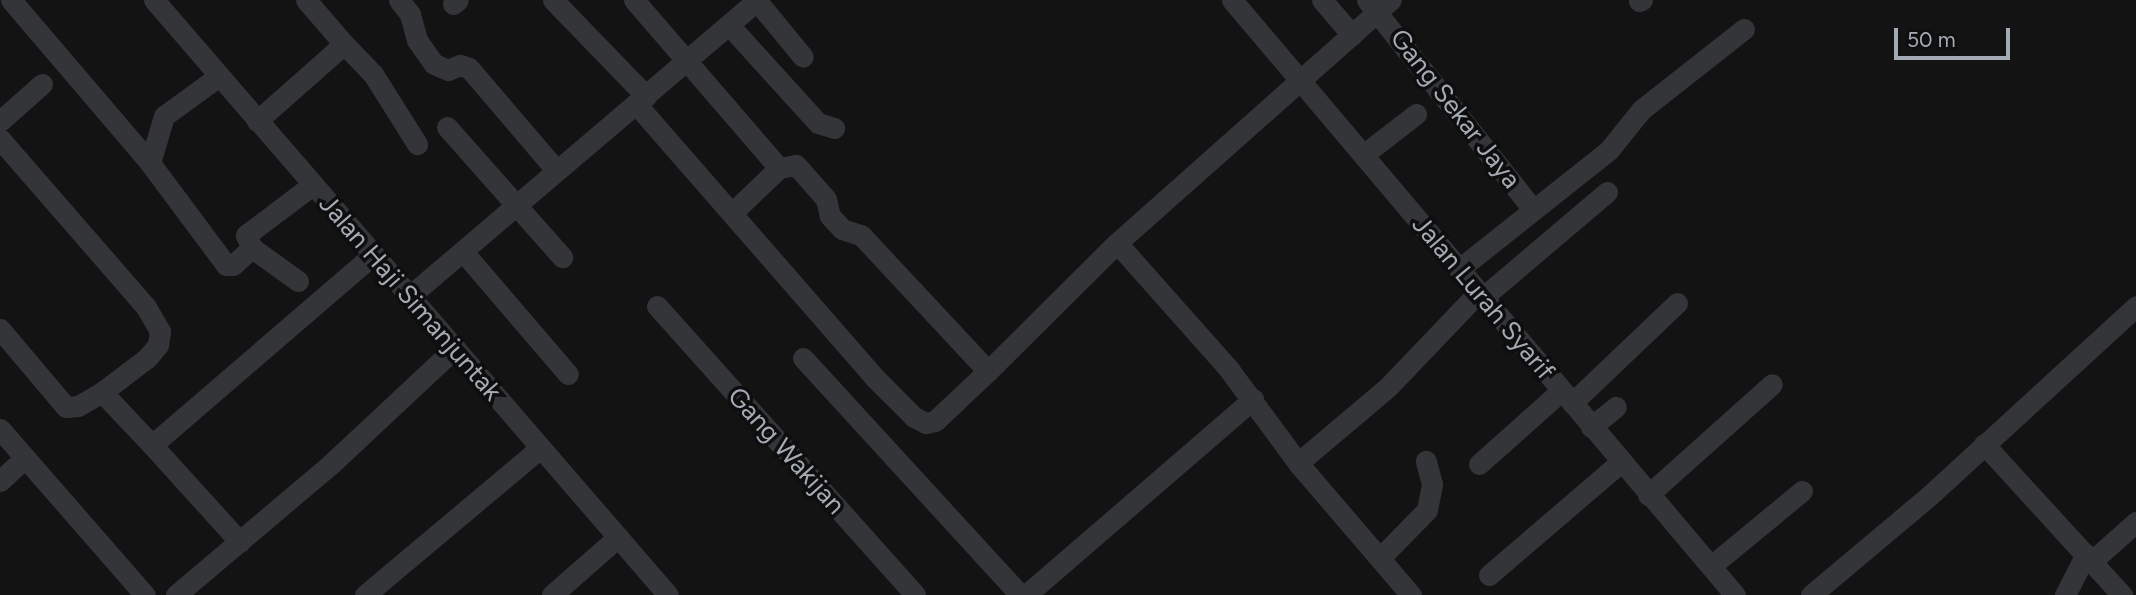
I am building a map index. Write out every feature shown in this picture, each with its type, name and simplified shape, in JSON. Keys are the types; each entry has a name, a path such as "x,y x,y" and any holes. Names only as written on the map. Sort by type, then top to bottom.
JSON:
{"street":[{"path":"11,0 150,163 226,265 233,265 252,248"},
{"name":"Jalan Haji Simanjuntak","path":"154,0 372,256 412,294 540,448 668,595"},
{"path":"306,0 373,74 417,144"},
{"path":"400,0 410,14 417,40 434,64 442,69 469,68 556,170"},
{"path":"553,0 641,100 732,212 866,368 920,421 935,421 1117,243 1303,82 1352,35 1378,4"},
{"path":"634,0 779,168"},
{"name":"Jalan Lurah Syarif","path":"1232,0 1734,595"},
{"path":"1322,0 1352,35"},
{"path":"412,294 465,254 556,170 758,1 803,57"},
{"name":"Gang Sekar Jaya","path":"1378,4 1532,208"},
{"path":"729,25 818,123 834,128"},
{"path":"1459,270 1532,208 1609,150 1641,110 1744,29"},
{"path":"257,121 344,44"},
{"path":"150,163 160,121 219,76"},
{"path":"0,121 42,84"},
{"path":"1363,155 1416,114"},
{"path":"447,127 562,257"},
{"path":"0,139 146,307 160,331 158,345 147,358 78,407 66,407 0,329"},
{"path":"732,212 779,168 796,165 826,199 830,216 842,229 860,235 988,372"},
{"path":"298,281 252,248 246,235 250,229 311,186"},
{"path":"1298,463 1389,386 1480,296 1607,192"},
{"path":"1117,243 1253,400 1298,463 1411,595"},
{"path":"465,254 568,374"},
{"path":"152,445 372,256"},
{"path":"1479,464 1566,397 1677,303"},
{"name":"Gang Wakijan","path":"657,306 915,595"},
{"path":"1811,595 1984,444 2136,306"},
{"path":"176,595 240,542 455,348"},
{"path":"803,358 1020,595"},
{"path":"1648,495 1772,384"},
{"path":"102,392 240,542"},
{"path":"1026,595 1253,400"},
{"path":"1591,427 1616,407"},
{"path":"0,429 145,595"},
{"path":"1984,444 2122,595"},
{"path":"365,595 540,448"},
{"path":"0,481 25,458"},
{"path":"1380,558 1427,510 1433,484 1426,461"},
{"path":"1489,575 1620,462"},
{"path":"1711,566 1802,491"},
{"path":"2065,595 2089,557 2136,522"},
{"path":"552,595 618,537"}]}
